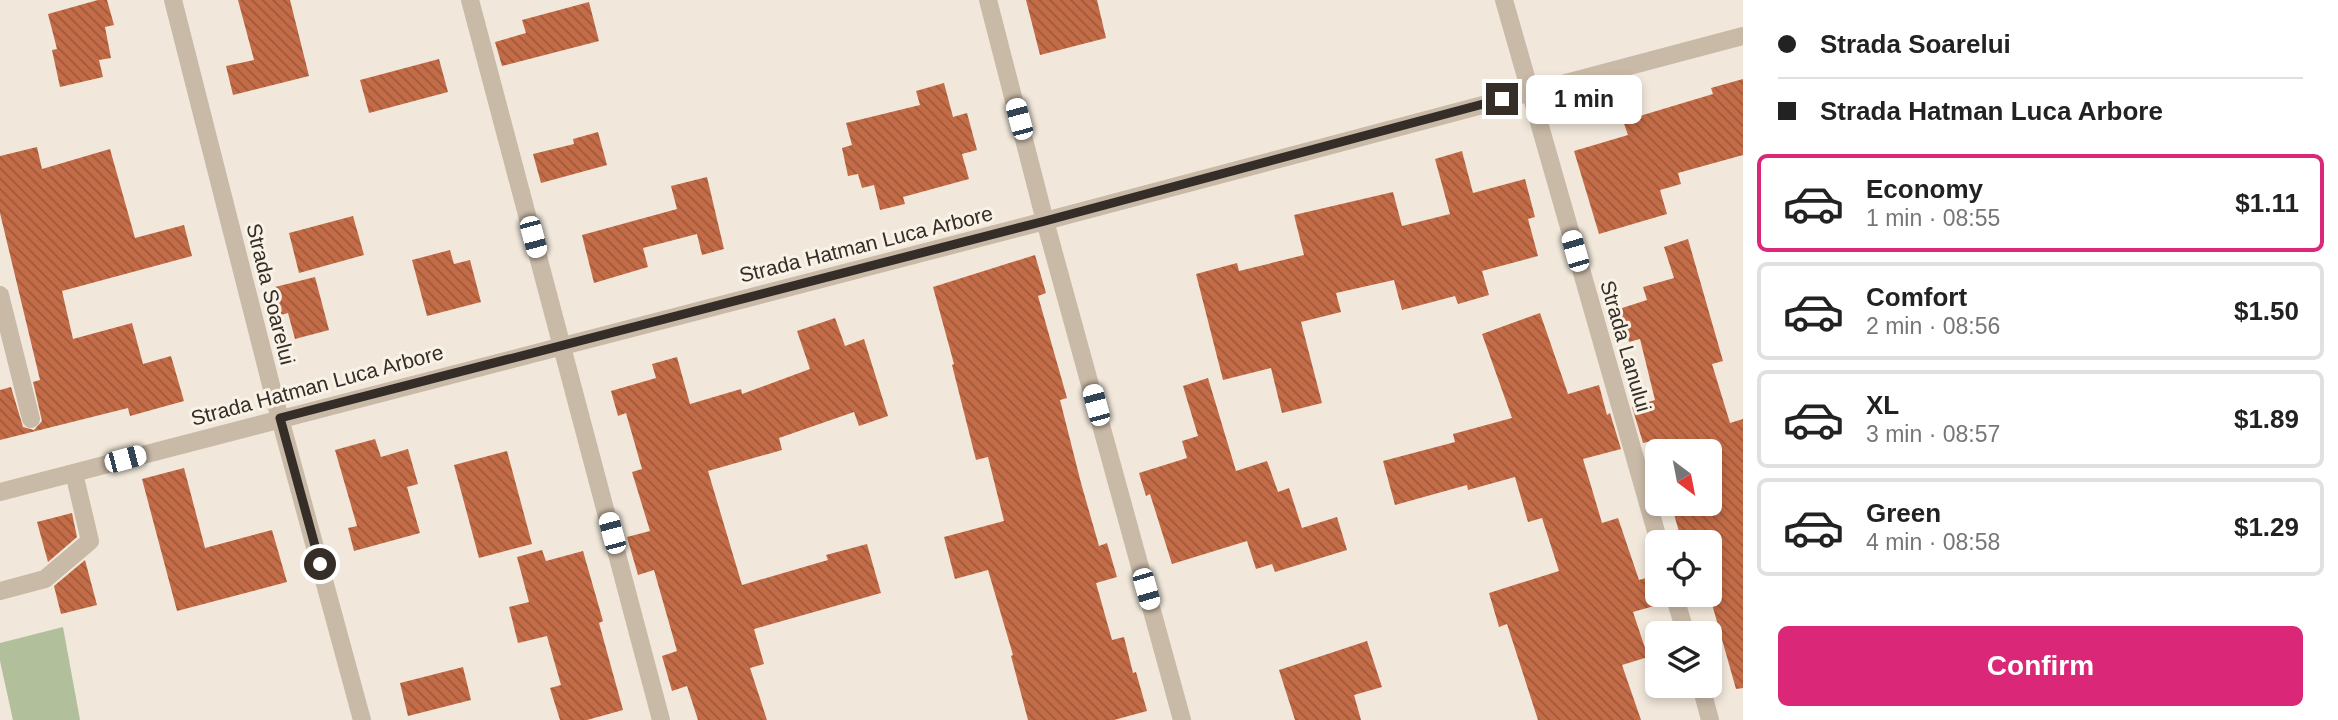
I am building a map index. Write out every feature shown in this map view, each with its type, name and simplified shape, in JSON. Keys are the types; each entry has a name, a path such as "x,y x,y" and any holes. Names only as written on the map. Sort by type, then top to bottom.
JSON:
{"street":[{"name":"Strada Soarelui","path":"173,0 280,418 362,720"},
{"path":"470,0 661,720"},
{"path":"988,0 1045,221 1182,720"},
{"name":"Strada Lanului","path":"1504,0 1656,530"},
{"name":"Strada Hatman Luca Arbore","path":"0,492 1045,221 1743,36"},
{"path":"0,295 31,419"},
{"path":"0,592 45,579 90,541 74,473"},
{"path":"1704,698 1710,720"}],"green space":[{"path":"63,627 80,720 13,720 0,661 0,643"}],"building":[{"path":"107,0 114,25 105,27 111,58 99,60 103,77 60,87 52,50 57,49 48,14"},
{"path":"238,0 290,0 309,76 233,95 226,66 254,60"},
{"path":"1026,0 1097,0 1106,38 1040,55"},
{"path":"589,2 599,41 502,66 495,42 526,33 522,20"},
{"path":"439,59 448,92 369,113 360,80"},
{"path":"1743,79 1743,155 1678,173 1681,184 1660,190 1667,214 1599,234 1574,151 1628,135 1623,121 1713,94 1711,88"},
{"path":"944,83 953,117 967,113 977,150 962,154 969,179 903,197 905,204 880,210 874,185 862,188 858,174 848,176 842,148 852,145 846,123 920,105 916,91"},
{"path":"598,132 607,165 541,183 533,154 574,144 573,139"},
{"path":"37,147 42,169 110,149 135,238 184,225 192,256 62,291 73,339 132,323 143,364 171,356 184,401 130,416 128,408 0,440 0,390 11,387 23,427 34,430 42,421 33,382 40,380 0,213 0,156"},
{"path":"1462,151 1473,193 1525,179 1535,217 1528,219 1538,256 1482,271 1489,295 1458,304 1455,296 1402,310 1394,280 1336,293 1341,312 1301,322 1322,403 1282,413 1271,368 1223,380 1196,274 1237,263 1239,271 1304,255 1294,215 1393,192 1402,226 1450,214 1435,159"},
{"path":"707,177 724,249 702,255 697,234 643,248 648,267 594,283 582,235 677,209 671,186"},
{"path":"353,216 364,255 299,273 289,233"},
{"path":"1688,239 1723,361 1712,364 1730,423 1743,419 1743,688 1736,689 1722,639 1722,621 1717,621 1713,607 1722,607 1722,530 1679,530 1674,516 1722,516 1722,439 1645,439 1643,443 1632,407 1655,400 1640,339 1629,342 1619,309 1647,300 1643,287 1674,278 1664,247"},
{"path":"450,250 454,264 470,260 481,302 427,316 412,260"},
{"path":"1035,255 1046,293 1038,296 1067,398 1060,400 1081,483 1099,546 1107,543 1117,577 1096,583 1112,640 1124,637 1147,711 1114,720 1028,720 1011,656 1013,655 988,570 955,579 944,537 1004,521 988,457 976,460 933,287"},
{"path":"315,277 329,330 295,339 288,313 281,315 275,287"},
{"path":"1540,313 1568,394 1599,385 1607,415 1610,413 1621,449 1583,459 1602,523 1618,518 1639,580 1645,578 1645,607 1650,607 1633,612 1645,648 1645,658 1622,665 1641,720 1538,720 1507,624 1499,627 1489,593 1559,571 1542,518 1528,522 1515,477 1468,490 1467,485 1395,505 1383,461 1455,442 1453,434 1512,418 1482,334"},
{"path":"835,318 845,346 864,339 888,416 859,426 854,412 779,438 782,450 708,471 742,585 828,560 826,555 867,544 881,593 754,629 764,664 750,668 767,720 698,720 687,686 672,691 662,656 677,651 654,570 638,575 627,537 650,531 632,472 642,469 626,413 618,416 611,391 656,378 652,364 677,357 690,404 741,389 742,394 810,369 797,331"},
{"path":"1208,378 1236,471 1267,461 1278,492 1289,488 1302,528 1337,517 1347,550 1275,572 1272,564 1256,569 1247,541 1172,564 1150,494 1146,496 1139,473 1187,458 1182,441 1198,436 1183,386"},
{"path":"375,439 381,457 408,449 418,484 407,487 420,533 354,551 348,528 357,526 335,450"},
{"path":"507,451 532,544 479,558 454,465"},
{"path":"184,468 205,548 272,530 287,582 177,611 142,479"},
{"path":"72,513 77,537 48,562 37,522"},
{"path":"542,550 546,561 583,551 603,621 599,623 623,710 587,720 560,720 550,688 561,685 547,636 518,643 509,607 529,602 517,557"},
{"path":"85,560 97,605 61,614 54,586"},
{"path":"1367,641 1382,687 1354,695 1361,720 1295,720 1279,670"},
{"path":"463,667 471,700 408,716 400,683"}],"route":[{"path":"320,564 280,418 1045,221 1502,99"}]}
